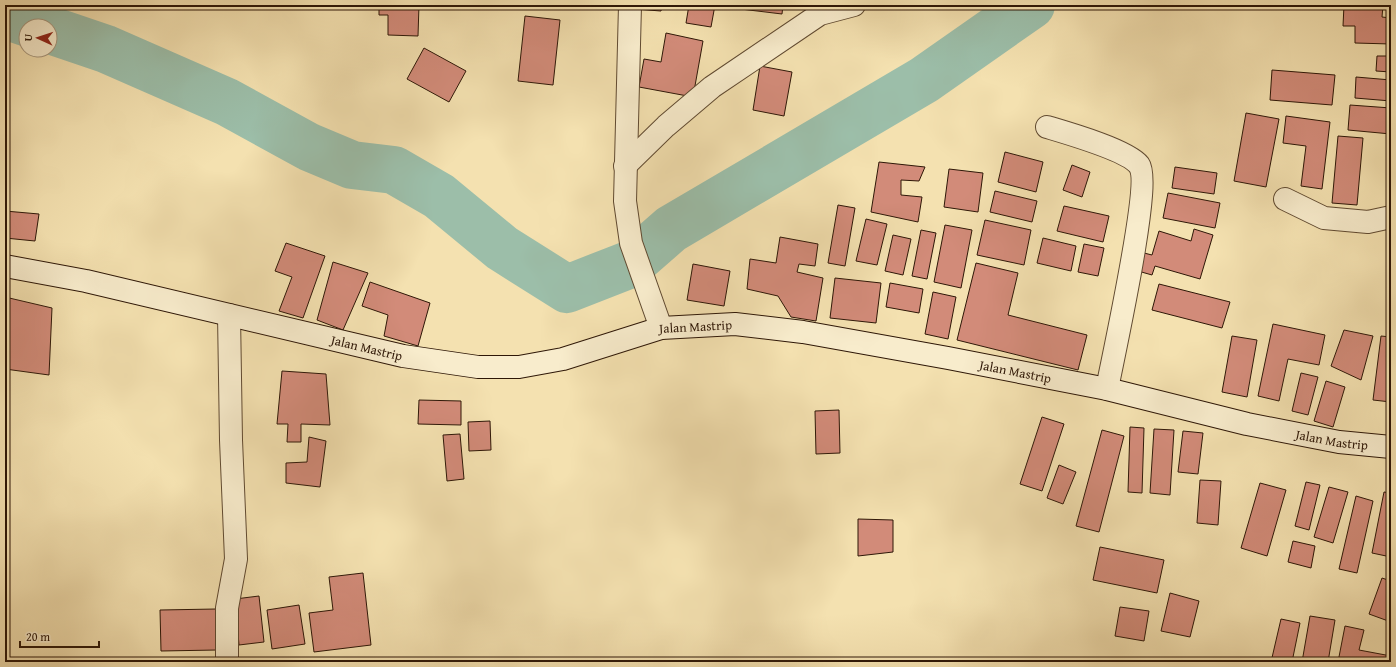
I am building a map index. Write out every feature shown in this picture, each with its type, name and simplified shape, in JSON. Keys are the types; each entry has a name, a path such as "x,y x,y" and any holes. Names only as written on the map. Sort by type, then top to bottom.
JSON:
{"street":[{"path":"630,5 625,201 631,243 661,328"},
{"path":"625,166 666,126 712,87 770,46 829,7 854,5"},
{"path":"1048,127 1096,143 1134,161 1142,172 1142,188 1133,261 1107,389"},
{"path":"1286,200 1324,218 1368,222 1391,217"},
{"name":"Jalan Mastrip","path":"5,266 86,281 403,356 478,368 519,367 563,359 661,328 735,324 803,332 1107,389 1247,424 1339,442 1391,447"},
{"path":"227,662 227,608 236,558 231,440 229,315"}],"building":[{"path":"379,5 419,5 418,36 388,35 388,15 379,15"},
{"path":"636,5 662,5 661,11 635,9"},
{"path":"689,5 715,5 711,27 686,23"},
{"path":"724,5 783,5 782,14 724,7"},
{"path":"1344,5 1383,5 1382,17 1391,18 1391,44 1355,43 1355,26 1343,26"},
{"path":"525,16 560,20 553,85 518,81"},
{"path":"666,33 703,41 693,97 639,87 644,59 661,62"},
{"path":"424,48 466,71 449,102 407,79"},
{"path":"1377,56 1391,56 1391,72 1376,71"},
{"path":"760,66 792,72 784,116 753,110"},
{"path":"1272,70 1335,75 1332,105 1270,100"},
{"path":"1356,77 1391,80 1391,101 1355,98"},
{"path":"1350,105 1391,108 1391,134 1348,130"},
{"path":"1246,113 1279,119 1266,187 1234,181"},
{"path":"1286,116 1330,122 1322,189 1301,186 1306,146 1283,143"},
{"path":"1338,136 1363,138 1357,205 1332,203"},
{"path":"1005,152 1043,162 1036,192 998,182"},
{"path":"879,162 925,167 919,181 901,180 901,195 922,197 918,222 871,212"},
{"path":"1072,165 1090,172 1082,197 1063,190"},
{"path":"1175,167 1217,173 1214,194 1172,188"},
{"path":"949,169 983,173 978,212 944,207"},
{"path":"995,191 1037,201 1032,222 990,212"},
{"path":"1168,193 1220,203 1215,228 1163,218"},
{"path":"838,205 855,208 845,266 828,263"},
{"path":"1064,206 1109,216 1103,242 1057,231"},
{"path":"5,211 39,214 35,241 5,238"},
{"path":"866,219 887,224 877,265 856,261"},
{"path":"985,220 1031,230 1024,265 977,255"},
{"path":"945,225 972,230 961,288 934,282"},
{"path":"1194,229 1213,235 1200,279 1155,266 1152,275 1138,271 1144,253 1152,255 1159,231 1191,241"},
{"path":"921,230 936,233 927,279 912,276"},
{"path":"893,235 911,239 903,275 885,271"},
{"path":"780,237 818,244 815,266 799,264 797,272 823,278 816,321 791,317 778,296 747,289 750,259 776,263"},
{"path":"1043,238 1076,246 1071,271 1037,263"},
{"path":"286,243 325,256 303,318 279,311 292,277 275,271"},
{"path":"1084,244 1104,248 1098,276 1078,272"},
{"path":"333,262 368,273 343,330 317,320"},
{"path":"976,263 1018,273 1008,315 1087,335 1078,370 957,340"},
{"path":"693,264 730,271 724,306 687,300"},
{"path":"835,278 881,283 876,323 830,318"},
{"path":"370,282 430,303 418,346 384,336 388,315 362,306"},
{"path":"890,283 923,289 919,313 886,307"},
{"path":"1159,284 1230,302 1222,328 1152,310"},
{"path":"933,292 956,297 948,339 925,334"},
{"path":"5,297 52,308 49,375 5,369"},
{"path":"1273,324 1325,335 1319,365 1288,359 1279,401 1258,396"},
{"path":"1344,330 1373,336 1361,380 1331,366"},
{"path":"1232,336 1257,340 1247,397 1222,392"},
{"path":"1381,336 1391,337 1391,402 1373,400"},
{"path":"282,371 326,374 330,425 301,424 301,442 287,442 288,424 277,424"},
{"path":"1301,373 1318,377 1308,415 1292,411"},
{"path":"1326,381 1345,387 1333,427 1314,421"},
{"path":"419,400 461,401 461,425 418,424"},
{"path":"839,410 840,453 816,454 815,411"},
{"path":"1042,417 1064,424 1042,491 1020,484"},
{"path":"490,421 491,450 469,451 468,422"},
{"path":"1130,427 1144,428 1142,493 1128,492"},
{"path":"1154,429 1174,430 1170,495 1150,493"},
{"path":"1102,430 1124,436 1099,532 1076,526"},
{"path":"1183,431 1203,433 1198,474 1178,472"},
{"path":"460,434 464,479 447,481 443,435"},
{"path":"309,437 326,441 320,487 286,483 286,463 307,462"},
{"path":"1059,465 1076,472 1063,504 1047,498"},
{"path":"1200,480 1221,481 1218,525 1197,523"},
{"path":"1306,482 1320,485 1309,530 1295,526"},
{"path":"1260,483 1286,490 1267,556 1241,548"},
{"path":"1329,487 1348,492 1333,543 1314,537"},
{"path":"1384,492 1391,493 1391,557 1372,553"},
{"path":"1356,496 1373,501 1357,573 1339,569"},
{"path":"858,519 893,520 893,552 858,556"},
{"path":"1293,541 1315,546 1311,568 1288,562"},
{"path":"1100,547 1164,560 1157,593 1093,580"},
{"path":"363,573 371,645 314,652 309,613 333,610 329,577"},
{"path":"1382,578 1391,581 1391,622 1369,614"},
{"path":"1170,593 1199,601 1190,637 1161,631"},
{"path":"259,596 264,642 239,645 235,599"},
{"path":"299,605 305,644 272,649 267,610"},
{"path":"1120,607 1149,611 1144,641 1115,636"},
{"path":"216,609 217,650 161,651 160,610"},
{"path":"1310,616 1335,620 1328,662 1302,662"},
{"path":"1281,619 1300,623 1292,662 1271,662"},
{"path":"1345,626 1364,630 1359,650 1391,656 1391,662 1338,662"}],"waterway":[{"path":"58,33 106,49 227,102 309,147 352,165 394,170 439,196 502,248 567,289 631,264 671,229 924,80 1031,5"},
{"path":"5,15 18,19"}]}
